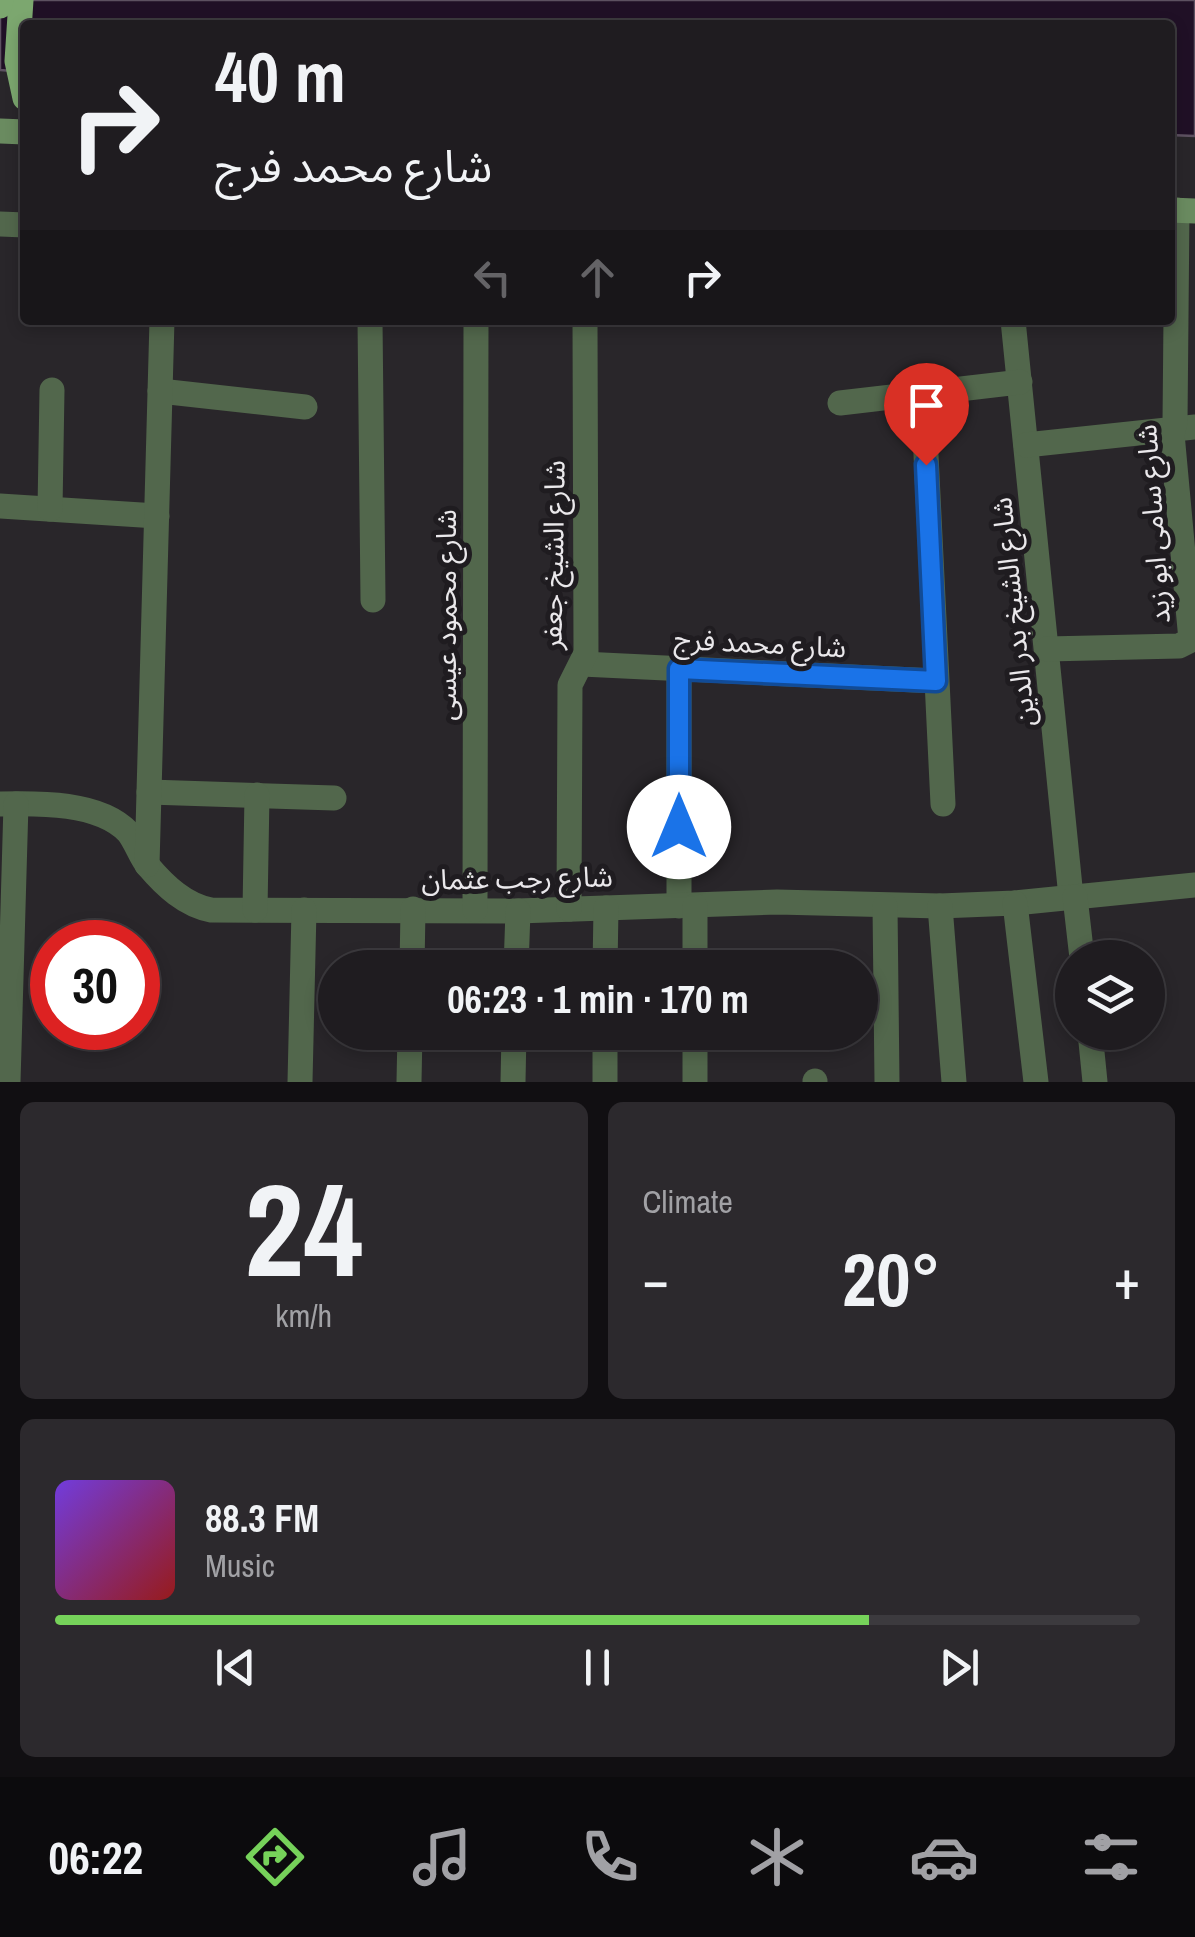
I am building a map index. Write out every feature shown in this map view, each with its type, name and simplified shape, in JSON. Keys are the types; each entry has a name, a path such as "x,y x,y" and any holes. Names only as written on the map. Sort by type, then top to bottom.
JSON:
{"main road":[{"path":"20,75 17,61 21,0"}],"street":[{"name":"شارع سامى ابو زيد","path":"1175,271 1181,210"},
{"path":"147,865 162,325"},
{"path":"370,325 374,600"},
{"name":"شارع محمود عيسى","path":"476,325 476,910"},
{"name":"شارع الشيخ جعفر","path":"569,909 570,685 586,653 585,325"},
{"name":"شارع الشيخ بدر الدين","path":"1014,325 1079,940"},
{"name":"شارع سامى ابو زيد","path":"1046,649 1179,646 1191,636 1184,428 1175,423 1174,325"},
{"path":"840,402 1020,382"},
{"path":"50,509 52,390"},
{"path":"160,391 305,406"},
{"path":"923,393 943,804"},
{"path":"1026,445 1184,428"},
{"path":"0,506 156,516"},
{"name":"شارع محمد فرج","path":"582,664 936,681"},
{"path":"679,669 687,906 693,950"},
{"path":"149,792 334,798"},
{"path":"254,910 257,795"},
{"path":"8,804 8,1082"},
{"name":"شارع رجب عثمان","path":"8,804 93,812 111,819 129,834 147,865 194,907 518,910 778,902 940,906 1015,903 1195,885"},
{"path":"1015,903 1036,1082"},
{"path":"885,906 887,1082"},
{"path":"940,906 954,1082"},
{"path":"605,950 606,908"},
{"path":"300,1082 304,910"},
{"path":"412,950 413,910"},
{"path":"517,950 518,910"},
{"path":"408,1082 409,1050"},
{"path":"513,1082 514,1050"},
{"path":"605,1050 605,1082"},
{"path":"695,1050 695,1082"},
{"path":"1092,1050 1095,1082"}],"shaded area":[{"path":"0,0 1195,0 1195,136 1175,135 1175,20 20,20 20,72 0,70"}],"route":[{"path":"679,827 679,669 936,681 926,465"}]}
